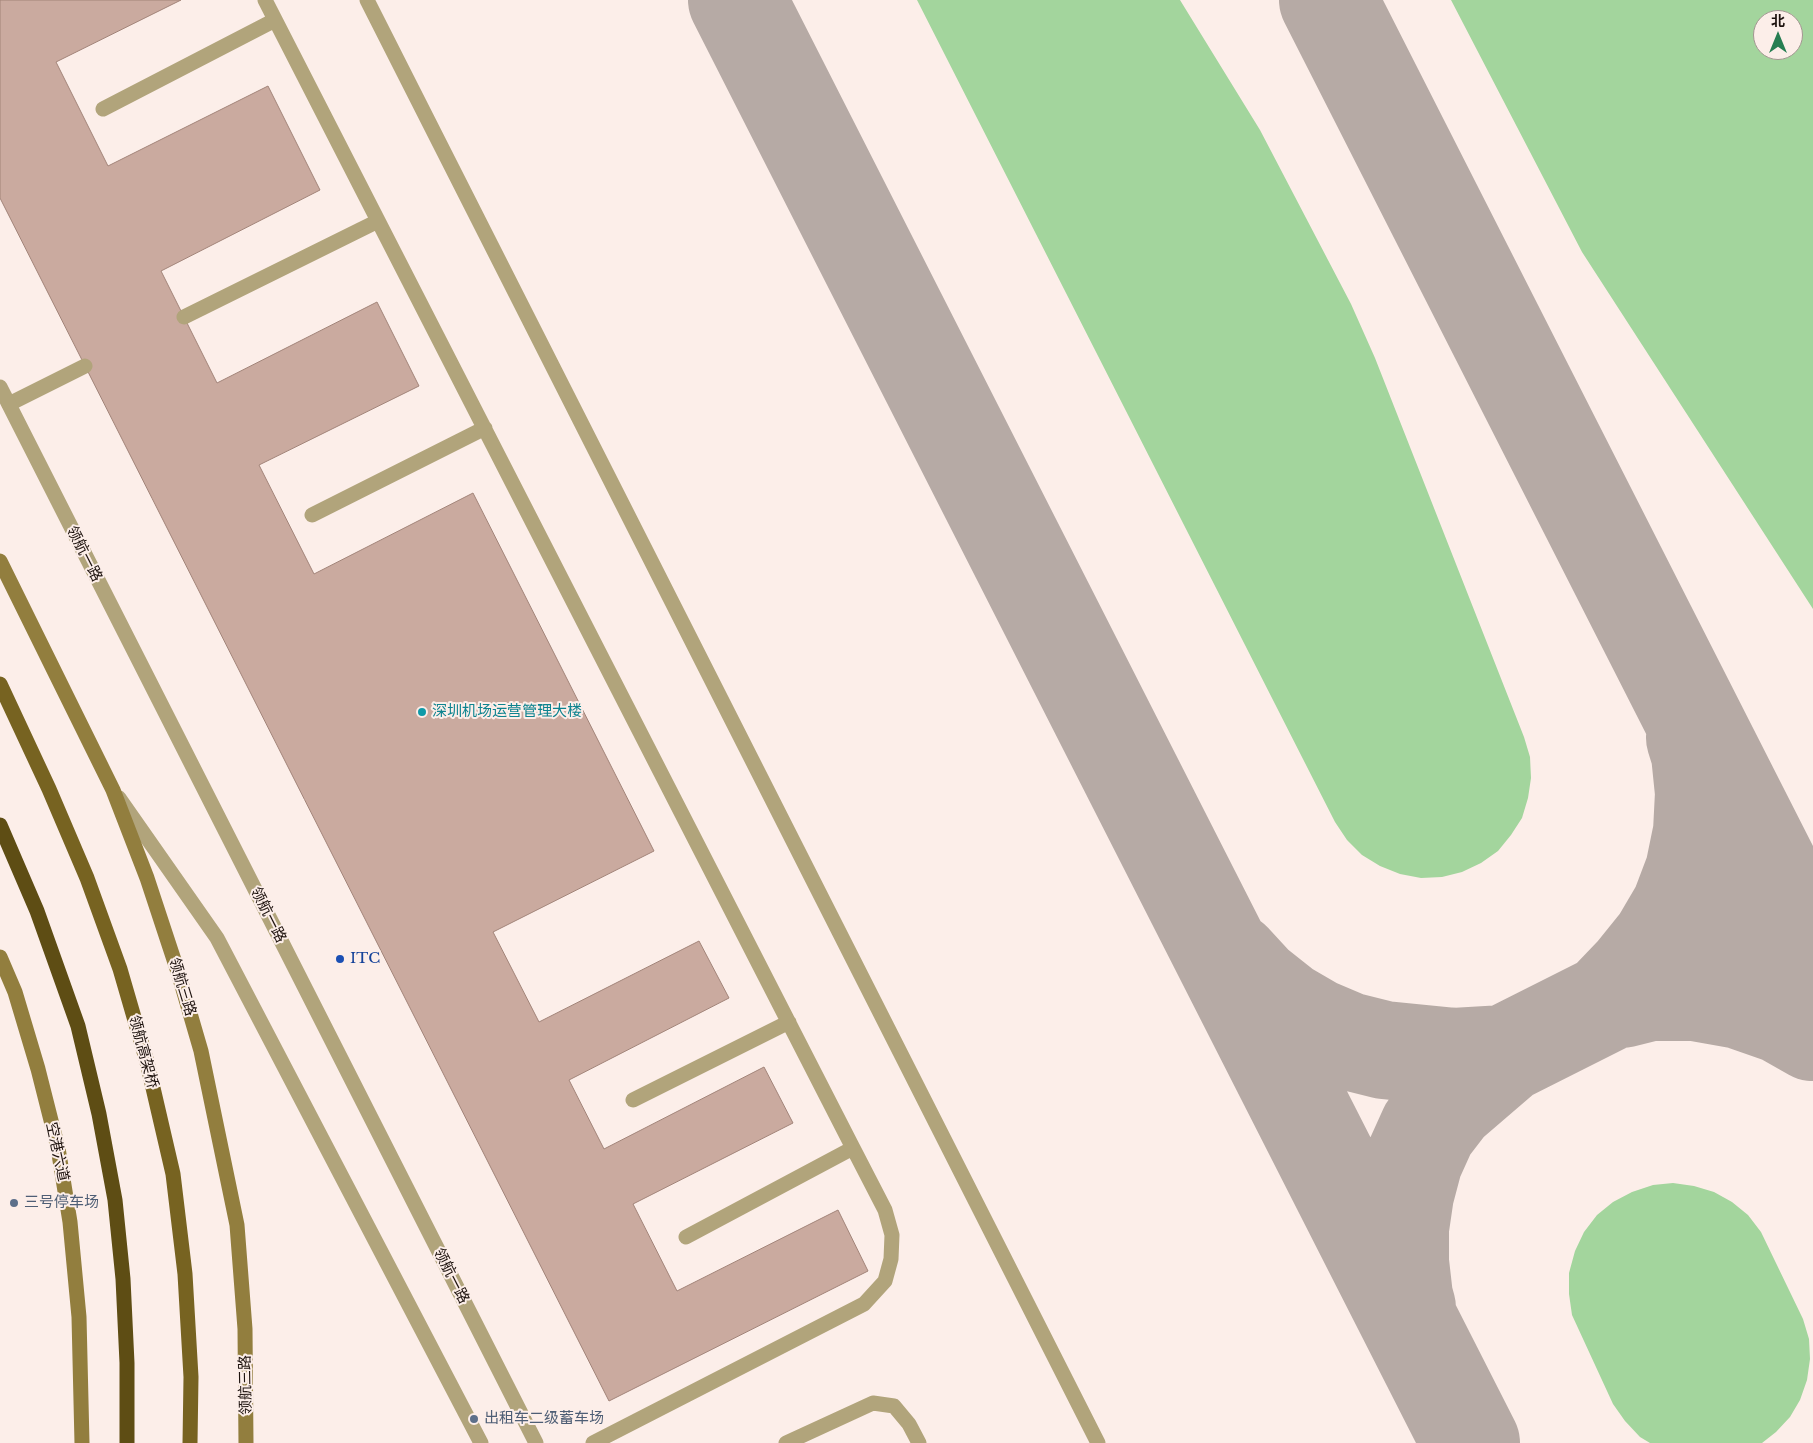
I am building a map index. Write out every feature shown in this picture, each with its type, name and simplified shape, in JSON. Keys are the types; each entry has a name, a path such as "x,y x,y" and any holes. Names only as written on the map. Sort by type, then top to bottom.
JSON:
{"highway":[{"path":"0,825 37,911 78,1026 99,1114 115,1200 123,1278 127,1364 127,1443"}],"main road":[{"name":"领航高架桥","path":"0,684 49,789 87,878 120,970 147,1062 173,1174 185,1274 191,1377 190,1443"}],"street":[{"path":"265,0 885,1210 892,1235 891,1259 885,1281 864,1304 593,1443"},
{"path":"367,0 1098,1443"},
{"path":"103,109 276,20"},
{"path":"184,317 378,220"},
{"path":"9,404 85,366"},
{"name":"领航一路","path":"0,387 536,1443"},
{"path":"312,515 485,428"},
{"name":"领航三路","path":"0,562 113,790 150,888 178,972 201,1051 238,1225 245,1328 246,1443"},
{"path":"113,790 217,938 481,1443"},
{"name":"空港六道","path":"0,957 15,992 38,1070 60,1157 70,1222 79,1317 82,1443"},
{"path":"634,1100 789,1022"},
{"path":"686,1237 853,1148"},
{"path":"786,1443 873,1403 894,1406 909,1424 919,1443"}],"green space":[{"path":"917,0 1180,0 1260,130 1351,304 1375,358 1524,737 1530,757 1531,778 1522,818 1498,851 1481,863 1462,872 1442,877 1421,878 1400,874 1380,866 1362,855 1347,840 1335,822"},
{"path":"1451,0 1813,0 1813,609 1582,252"},
{"path":"1673,1183 1694,1186 1714,1192 1732,1202 1748,1215 1761,1232 1803,1319 1809,1339 1810,1359 1807,1380 1800,1400 1790,1417 1762,1443 1650,1443 1640,1437 1613,1404 1572,1315 1569,1273 1575,1251 1584,1232 1597,1215 1613,1202 1632,1192 1653,1185"}],"building":[{"name":"深圳机场运营管理大楼","path":"0,0 181,0 56,62 108,166 268,86 320,190 161,271 217,383 377,302 419,386 259,465 314,574 473,493 654,851 493,932 539,1022 699,941 729,998 569,1080 604,1149 764,1067 793,1123 633,1204 677,1291 838,1210 868,1271 609,1401 0,198"}],"taxiway":[{"path":"737,0 1471,1443"},
{"path":"1328,0 1813,954"},
{"path":"1613,996 1660,942 1680,908 1694,871 1702,832 1704,793 1700,754 1695,738"},
{"path":"1407,1308 1400,1262 1400,1228 1405,1194 1414,1160 1428,1129 1448,1103 1505,1054 1813,899"},
{"path":"1232,961 1255,986 1284,1009 1315,1027 1348,1041 1384,1050 1454,1057 1505,1054"},
{"path":"1622,999 1650,992 1695,992 1740,1000 1783,1015 1813,1032"}],"place":[{"name":"深圳机场运营管理大楼","path":"422,712"},
{"name":"ITC","path":"340,959"},
{"name":"三号停车场","path":"14,1203"},
{"name":"出租车二级蓄车场","path":"474,1419"}]}
